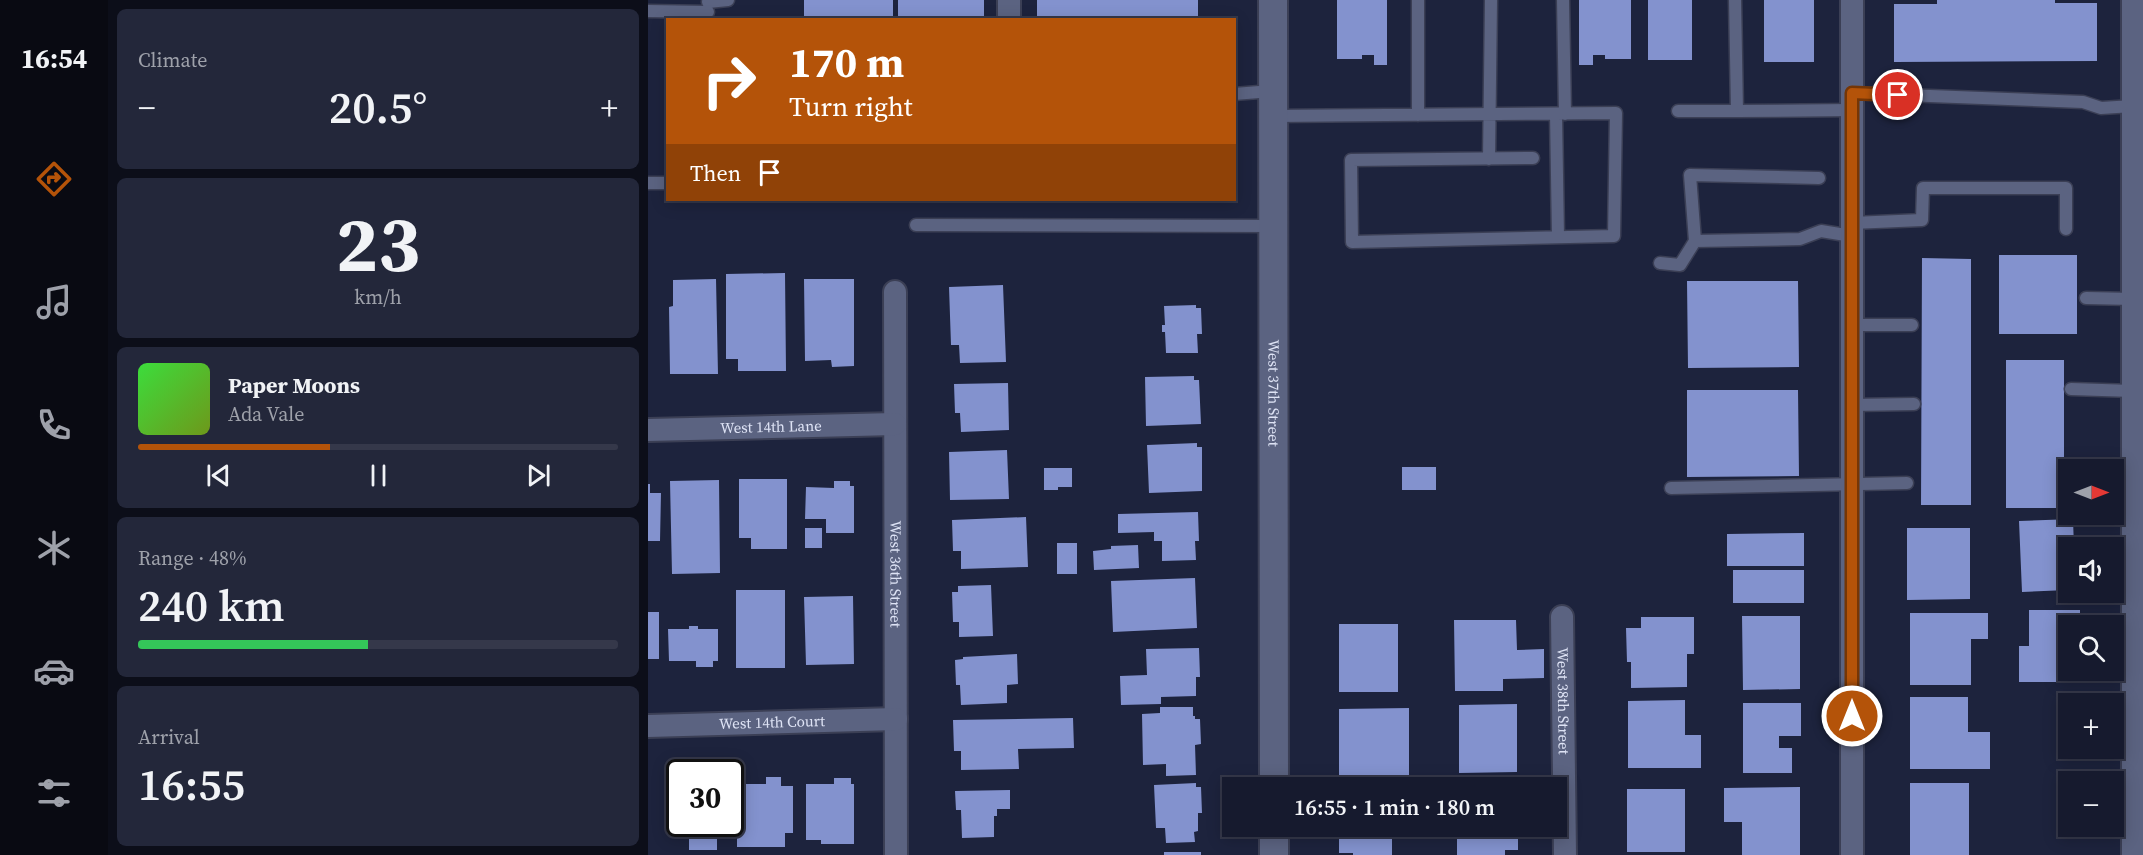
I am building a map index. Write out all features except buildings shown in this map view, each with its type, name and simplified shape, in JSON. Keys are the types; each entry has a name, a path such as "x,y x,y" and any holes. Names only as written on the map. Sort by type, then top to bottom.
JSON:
{"street":[{"path":"1009,0 1009,18"},
{"name":"West 37th Street","path":"1272,0 1274,777"},
{"path":"1852,0 1852,855"},
{"path":"2133,0 2133,106 2138,220 2133,855"},
{"name":"West 36th Street","path":"895,292 896,855"},
{"name":"West 14th Lane","path":"648,430 895,424"},
{"name":"West 38th Street","path":"1562,618 1565,855"},
{"name":"West 14th Court","path":"648,726 896,719"},
{"path":"1274,837 1274,855"}],"lane":[{"path":"648,11 708,8 728,0"},
{"path":"1418,0 1418,115"},
{"path":"1490,159 1491,0"},
{"path":"1558,237 1563,0"},
{"path":"1735,0 1737,111"},
{"path":"1236,95 1272,104 1418,115 1616,113 1614,236 1352,242 1351,160 1533,158"},
{"path":"1678,111 1737,111 1852,101 2083,102 2101,108 2133,106"},
{"path":"1660,263 1680,265 1695,241 1690,175 1820,178"},
{"path":"648,183 666,183"},
{"path":"1695,241 1800,239 1821,231 1922,220 1923,188 2066,188 2066,229"},
{"path":"916,225 1272,226"},
{"path":"2086,298 2136,313"},
{"path":"1852,325 1912,325"},
{"path":"2071,389 2137,395"},
{"path":"1852,405 1914,404"},
{"path":"1671,488 1906,483"}],"route":[{"path":"1852,716 1852,93 1898,95"}]}
